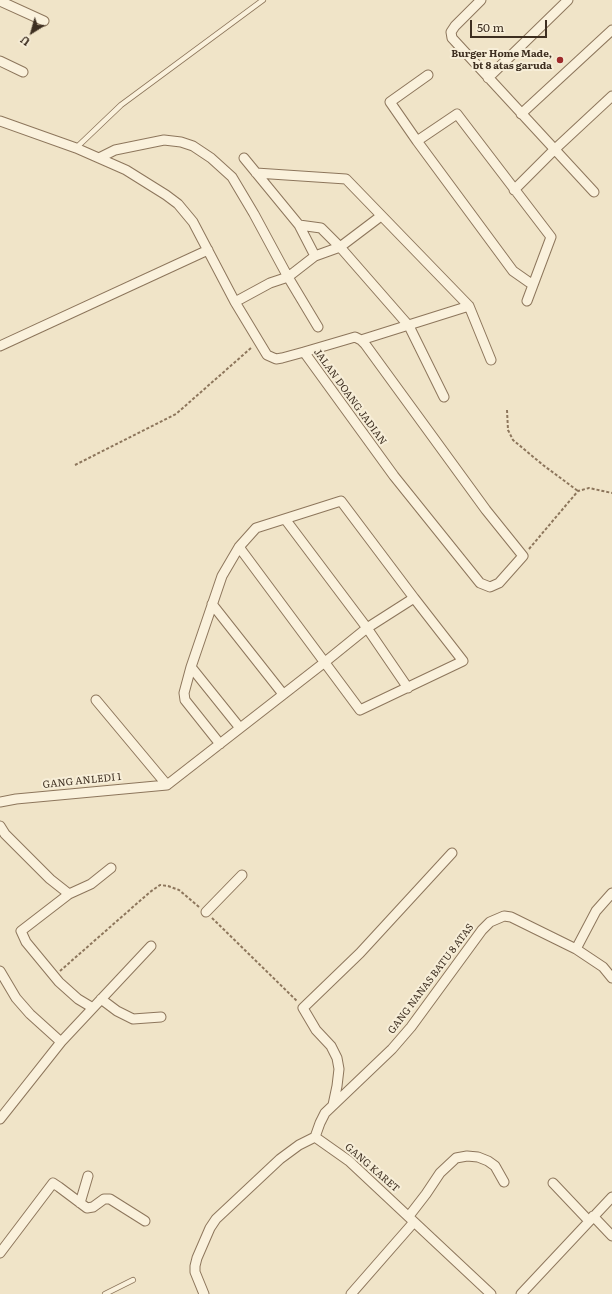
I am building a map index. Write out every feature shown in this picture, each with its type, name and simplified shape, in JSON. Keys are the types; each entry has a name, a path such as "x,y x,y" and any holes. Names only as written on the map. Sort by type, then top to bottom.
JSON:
{"street":[{"path":"481,0 455,26 451,35 454,41 594,192"},
{"path":"488,78 568,0"},
{"path":"0,1 44,21"},
{"path":"522,114 612,30"},
{"path":"0,61 23,72"},
{"path":"428,75 390,102 513,271 533,285"},
{"path":"514,190 612,96"},
{"path":"417,141 457,114 551,237 527,301"},
{"name":"JALAN DOANG JADIAN","path":"0,121 76,148 126,170 178,204 193,222 235,302 267,355 276,359 304,352 394,476 480,583 490,587 499,583 523,556"},
{"path":"99,158 115,150 164,140 181,142 193,146 211,158 232,177 318,327"},
{"path":"244,158 299,225 315,256"},
{"path":"256,173 346,179 469,306 491,360"},
{"path":"235,302 270,283 288,277 315,256 340,247 381,216"},
{"path":"299,225 321,228 340,247 409,326 444,397"},
{"path":"0,346 208,250"},
{"path":"361,340 469,306"},
{"path":"304,352 348,338 355,337 361,340 486,510 523,556"},
{"path":"220,744 185,700 184,693 191,667 222,576 239,547 256,528 341,501 463,661 360,710 239,547"},
{"path":"285,519 367,628 408,688"},
{"path":"96,700 167,785 367,628 414,598"},
{"path":"212,604 283,694"},
{"path":"191,667 240,728"},
{"name":"GANG ANLEDI 1","path":"0,802 24,798 167,785"},
{"path":"0,826 5,834 50,879 69,894"},
{"path":"333,1105 337,1086 337,1058 331,1046 316,1030 303,1008 360,952 452,853"},
{"path":"93,1008 59,982 26,942 21,931 69,894 91,884 111,868"},
{"path":"206,912 242,875"},
{"path":"576,949 596,911 612,893"},
{"name":"GANG NANAS BATU 8 ATAS","path":"315,1137 325,1113 392,1048 411,1026 482,930 490,922 504,916 511,917 576,949 603,967 612,978"},
{"path":"0,1119 61,1042 151,946"},
{"path":"0,971 21,1004 61,1042"},
{"path":"101,999 117,1011 133,1019 161,1017"},
{"path":"204,1294 195,1272 195,1266 210,1228 216,1219 280,1159 299,1145 315,1137"},
{"name":"GANG KARET","path":"315,1137 349,1161 491,1294"},
{"path":"351,1294 412,1219 440,1173 456,1158 467,1156 478,1157 488,1161 495,1166 504,1182"},
{"path":"80,1203 88,1176"},
{"path":"0,1252 53,1183 60,1186 80,1203 89,1208 104,1199 110,1199 145,1221"},
{"path":"553,1183 591,1219 612,1236"},
{"path":"520,1294 612,1197"}],"lane":[{"path":"76,148 121,105 263,0"},
{"path":"105,1294 132,1280"}],"path":[{"path":"75,465 176,414 252,348 248,342"},
{"path":"507,410 508,430 513,440 542,465 578,491"},
{"path":"523,556 578,491 589,488 612,493"},
{"path":"55,976 150,892 160,885 168,886 179,890 206,912 277,980 303,1008"}],"place":[{"name":"Burger Home Made, bt 8 atas garuda","path":"560,60"}]}
